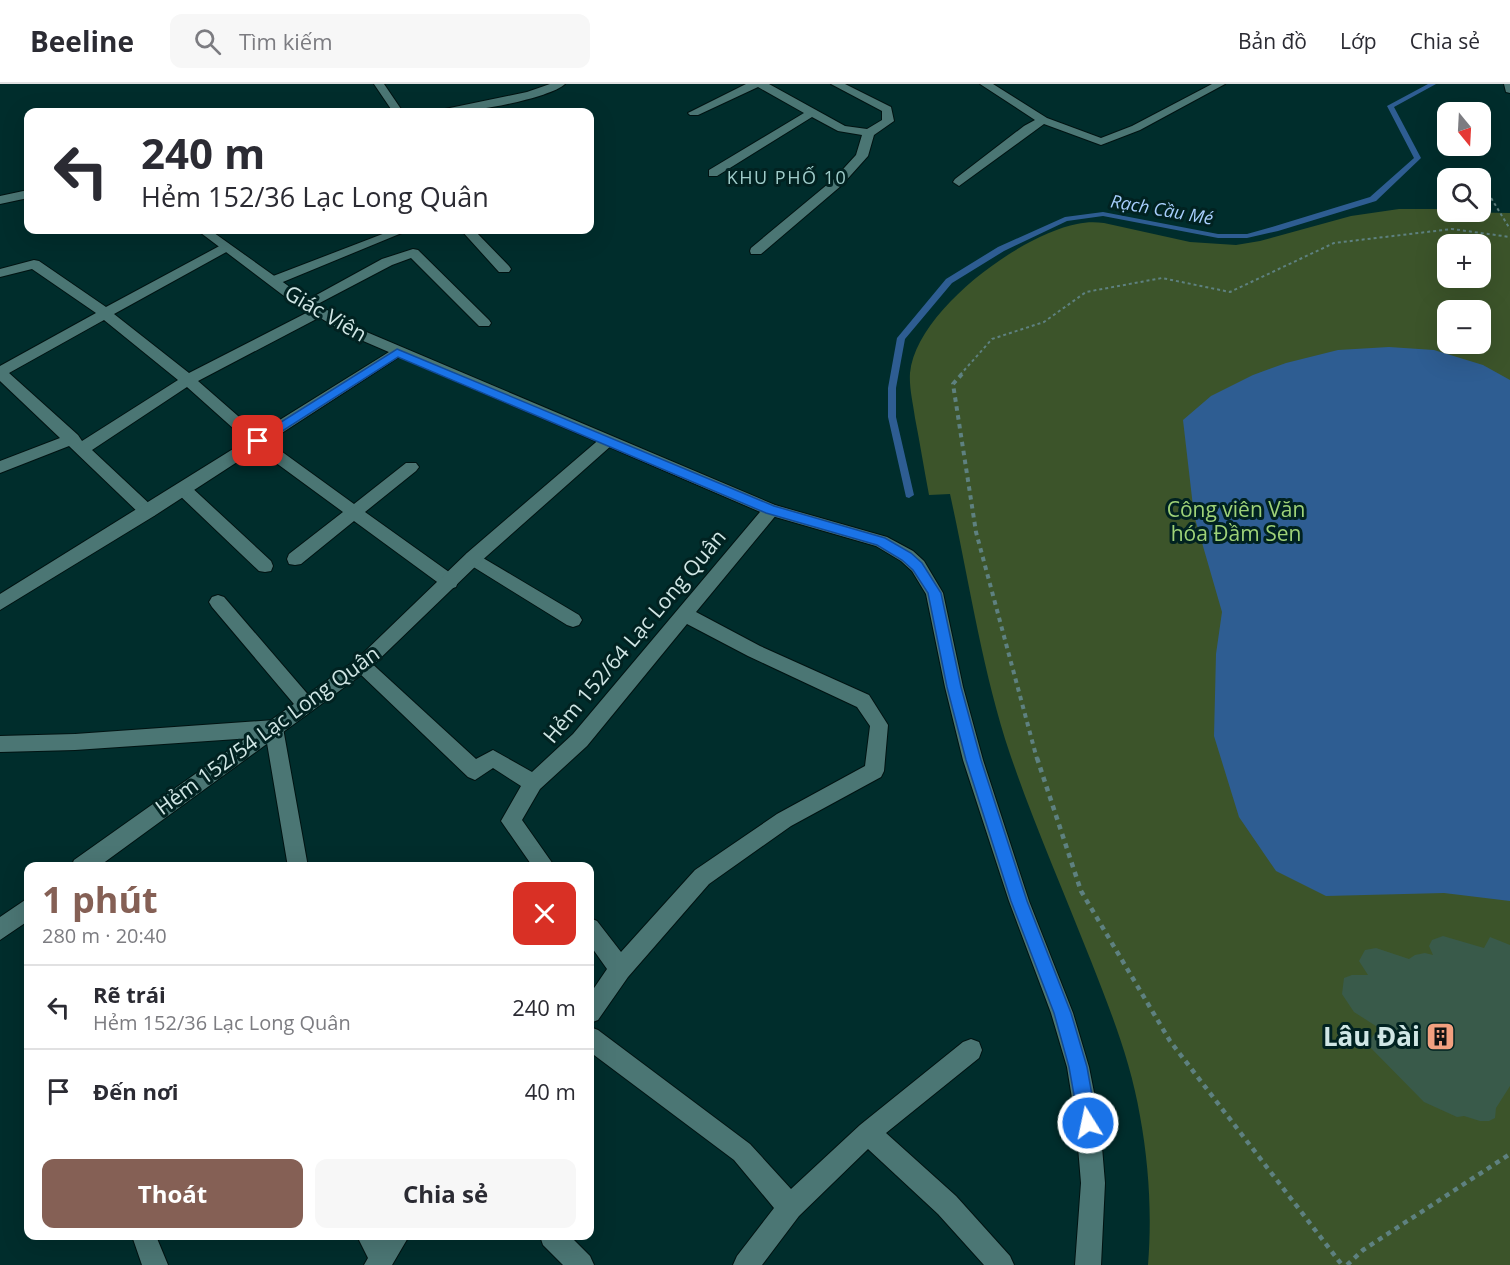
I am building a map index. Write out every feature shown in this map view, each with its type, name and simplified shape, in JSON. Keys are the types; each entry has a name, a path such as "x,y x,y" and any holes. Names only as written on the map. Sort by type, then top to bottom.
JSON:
{"street":[{"path":"379,84 395,108"},
{"path":"465,108 530,95 560,84"},
{"path":"694,113 754,84"},
{"path":"761,84 842,129 869,133 888,121 887,109 836,84"},
{"path":"985,84 1043,120 1101,142 1136,128 1220,84"},
{"path":"1509,84 1510,90"},
{"path":"713,173 813,112"},
{"path":"959,182 1028,128 1043,120"},
{"path":"756,252 838,182 862,156 869,133"},
{"path":"0,200 24,196"},
{"name":"Giác Viên","path":"207,234 313,308 397,352 771,510 831,529 866,537 894,548 918,566 934,593 954,687 973,760 1019,901 1062,1013 1078,1067 1088,1123 1093,1184 1088,1265"},
{"path":"273,282 393,234"},
{"path":"471,234 504,269"},
{"path":"148,512 0,373 225,247"},
{"path":"0,467 77,444 313,308 387,262 413,253 484,323"},
{"path":"0,273 34,264 83,296 188,380 258,441 450,582"},
{"path":"0,603 148,512 397,352"},
{"name":"Hẻm 152/54 Lạc Long Quân","path":"88,862 362,664 473,558 607,441"},
{"path":"295,559 411,467"},
{"path":"183,489 265,566"},
{"name":"Hẻm 152/64 Lạc Long Quân","path":"541,862 511,821 533,783 580,740 771,510"},
{"path":"473,558 573,620"},
{"path":"218,602 305,704"},
{"path":"594,1006 620,969 702,877 784,820 874,771 879,725 863,701 754,651 684,614"},
{"path":"362,664 475,771 493,758 533,783"},
{"path":"0,744 75,742 274,728 297,862"},
{"path":"0,930 24,911"},
{"path":"594,933 620,969"},
{"path":"594,1041 742,1152 790,1207"},
{"path":"746,1265 790,1207 868,1133 971,1050"},
{"path":"868,1133 947,1205 1001,1265"},
{"path":"146,1240 155,1265"},
{"path":"376,1253 392,1240"},
{"path":"556,1240 581,1265"}],"path":[{"path":"1491,198 1510,229"},
{"path":"1342,1265 1170,1041 1081,891 1032,743 976,532 953,384 992,339 1044,322 1086,292 1162,278 1230,292 1334,243 1452,229 1510,237"},
{"path":"1347,1265 1363,1250 1510,1154"}],"green space":[{"name":"Công viên Văn hóa Đầm Sen","path":"1399,209 1437,209 1437,222 1491,222 1491,213 1510,213 1510,1265 1148,1265 1150,1209 1146,1153 1136,1096 1120,1037 1010,754 991,690 950,494 929,495 911,396 910,373 917,349 931,325 950,302 974,279 1028,243 1054,231 1080,223 1101,223 1190,242 1236,245 1260,241 1351,216"}],"water":[{"path":"1389,347 1434,350 1437,351 1437,354 1447,354 1483,365 1510,380 1510,901 1444,893 1326,896 1276,871 1239,817 1214,736 1216,654 1222,612 1194,515 1183,420 1211,396 1253,375 1286,363 1338,350"}],"building":[{"name":"Lâu Đài","path":"1443,936 1484,948 1490,937 1510,945 1510,1086 1496,1108 1495,1118 1489,1121 1464,1116 1457,1117 1424,1102 1367,1044 1379,1028 1354,1012 1342,994 1344,978 1352,975 1368,975 1359,961 1365,950 1376,948 1409,959 1425,953 1433,955 1429,946 1432,940"}],"waterway":[{"name":"Rạch Cầu Mé","path":"909,495 892,417 892,388 901,338 949,281 1001,249 1065,219 1103,214 1218,236 1247,236 1373,199 1418,158 1390,106 1433,84"}],"place":[{"name":"Lâu Đài","path":"1441,1036"}],"district":[{"name":"KHU PHỐ 10","path":"787,177"}],"route":[{"path":"258,441 397,352 771,510 831,529 880,541 907,556 918,566 934,593 954,687 973,760 1019,901 1062,1013 1078,1067 1088,1123"}]}
